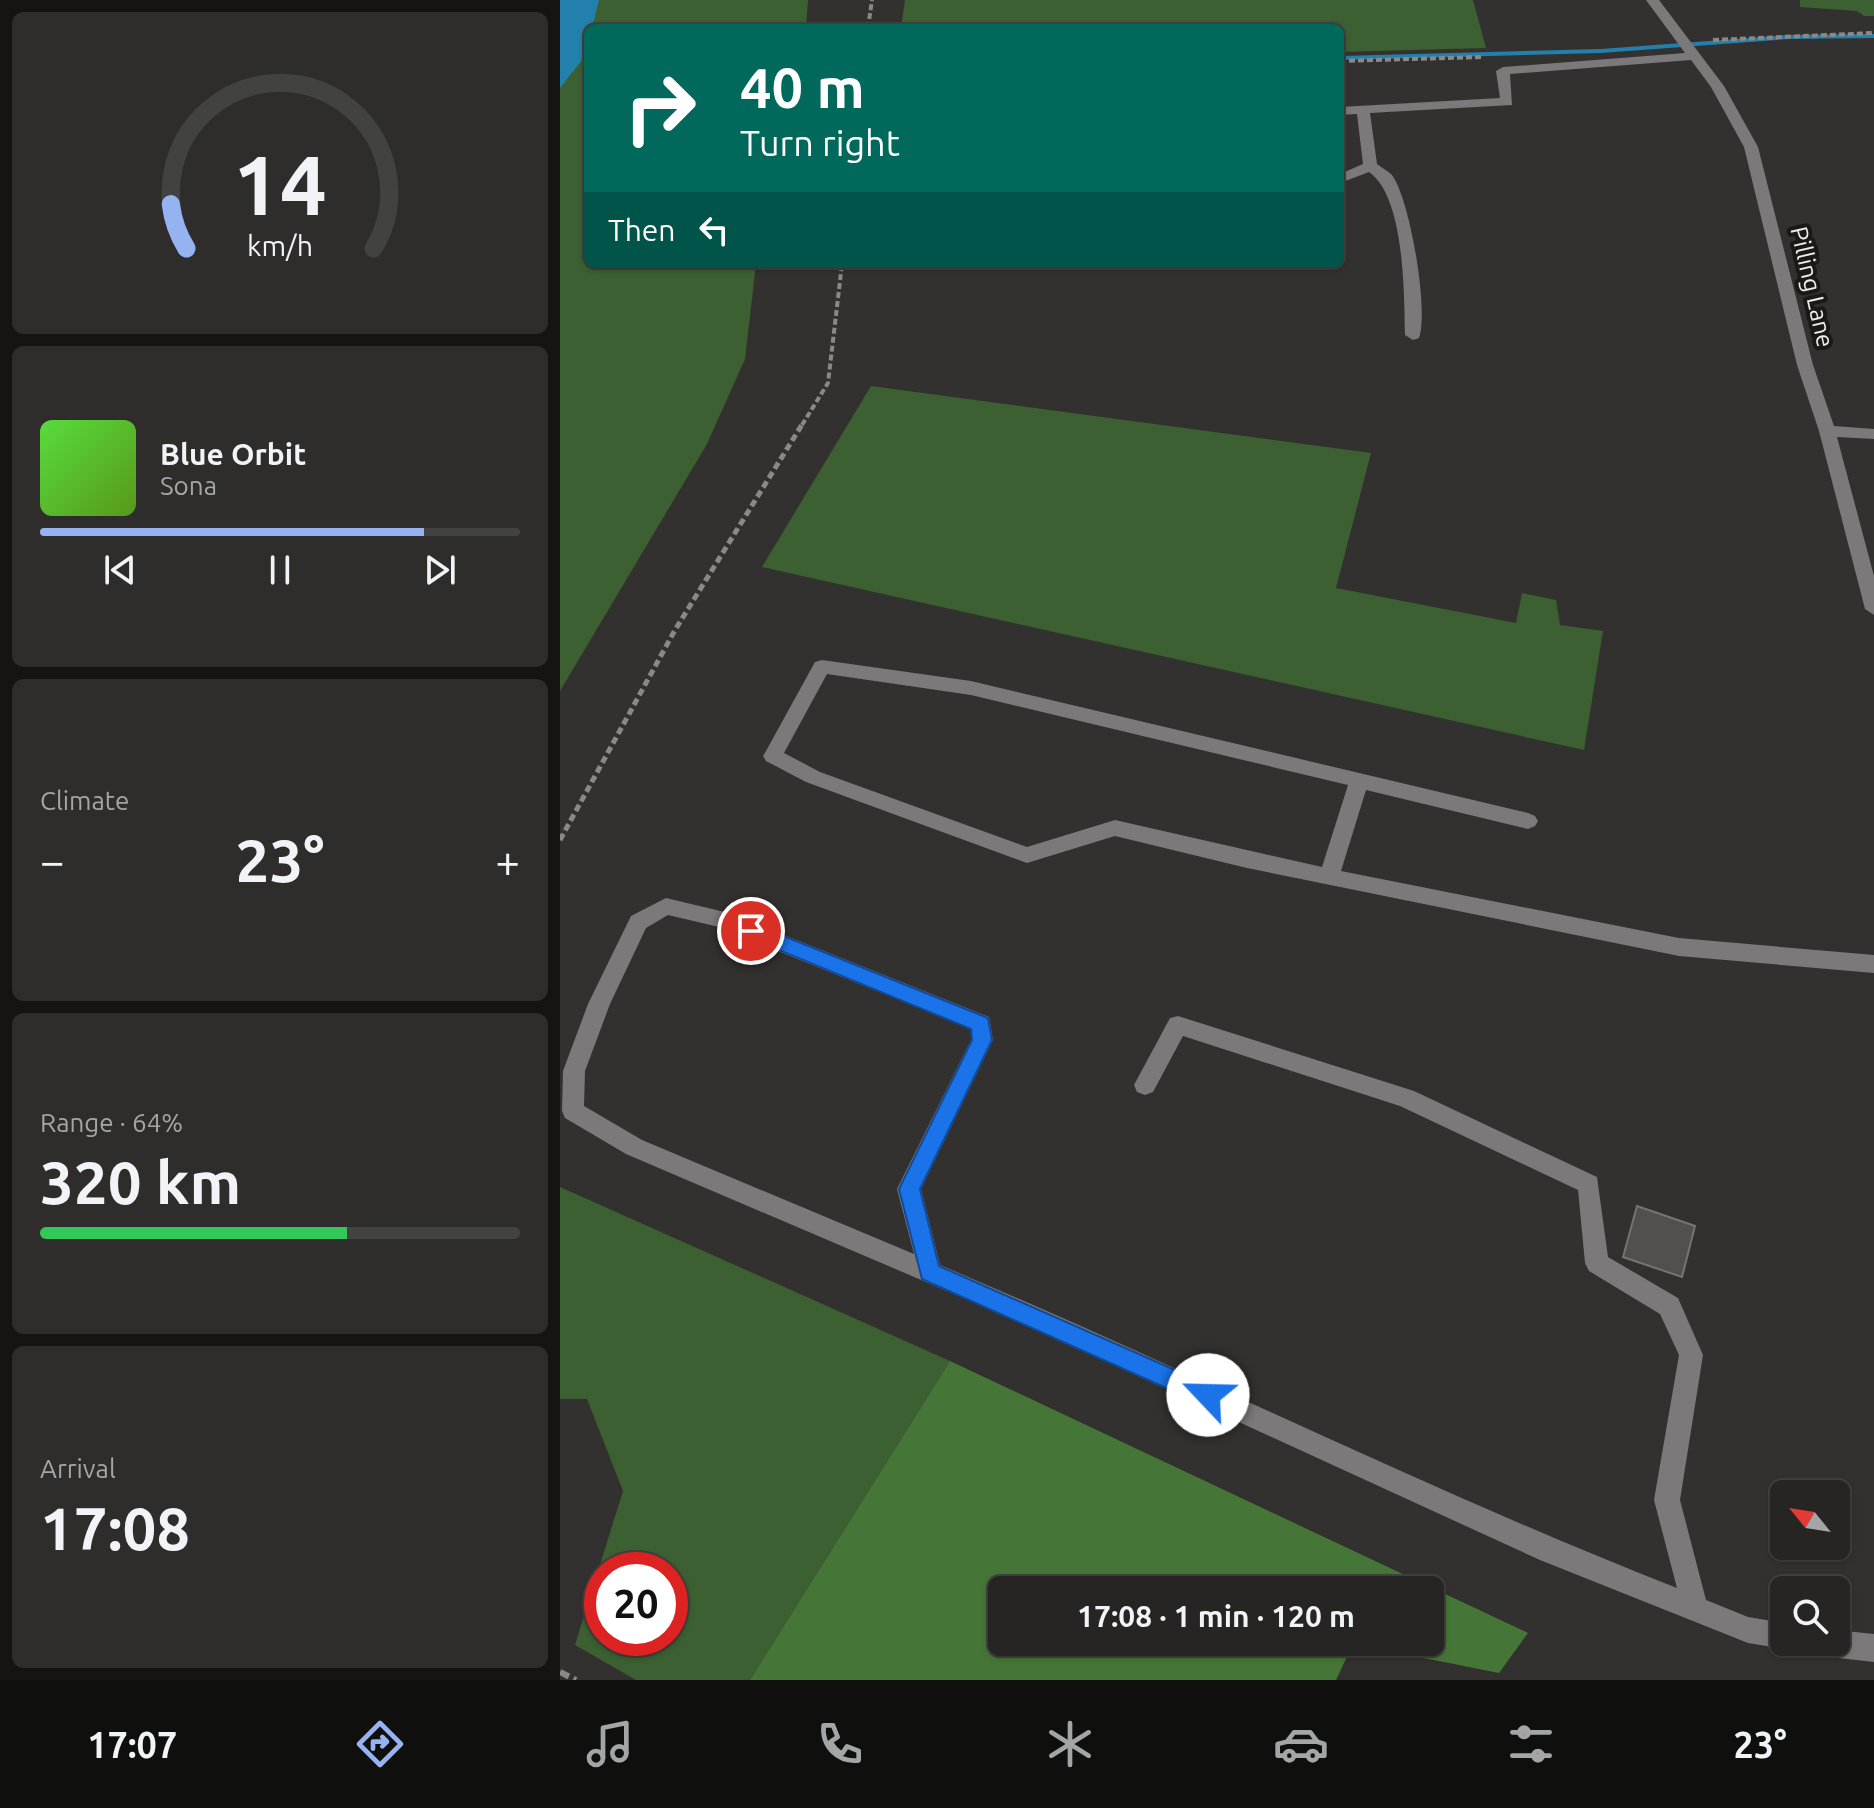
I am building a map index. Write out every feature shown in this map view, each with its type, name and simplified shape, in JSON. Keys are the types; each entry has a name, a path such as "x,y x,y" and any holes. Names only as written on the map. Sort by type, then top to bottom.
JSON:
{"street":[{"name":"Pilling Lane","path":"1652,0 1717,86 1751,147 1805,365 1827,431 1874,609"},
{"path":"1344,111 1507,102 1503,71 1694,56"},
{"path":"1363,109 1370,166 1386,177 1405,229 1411,273 1413,335"},
{"path":"1344,177 1370,166"},
{"path":"1827,431 1874,434"},
{"path":"1528,821 971,688 822,667 773,756 813,777 1027,855 1115,828 1329,877 1679,947 1874,964"},
{"path":"1329,877 1359,781"},
{"path":"930,1272 909,1189 982,1040 981,1024 722,919 666,906 638,922 599,1004 574,1071 573,1111 634,1147 1038,1318 1549,1551 1748,1630 1770,1634"},
{"path":"1145,1085 1178,1025 1406,1098 1589,1184 1597,1263 1669,1306 1691,1355 1667,1500 1695,1608"},
{"path":"1850,1645 1874,1648"}],"path":[{"path":"869,24 872,0"},
{"path":"1727,39 1874,33"},
{"path":"560,840 675,630 828,383 842,268"},
{"path":"560,1672 576,1680"}],"green space":[{"path":"560,0 808,0 806,24 584,24 584,268 756,268 745,359 707,444 560,691"},
{"path":"905,0 1473,0 1486,48 1344,52 1344,24 902,24"},
{"path":"1800,0 1874,0 1874,16 1864,16 1857,11 1800,7"},
{"path":"871,386 1371,453 1336,588 1516,623 1522,593 1556,600 1560,625 1603,631 1584,750 762,567"},
{"path":"560,1187 950,1361 750,1680 636,1680 594,1656 688,1656 688,1552 604,1552 623,1491 587,1399 560,1399"},
{"path":"950,1361 1407,1576 988,1576 988,1656 1347,1656 1336,1680 750,1680"},
{"path":"1444,1593 1528,1633 1499,1673 1413,1656 1444,1656"},
{"path":"584,1616 584,1650 575,1645"}],"water":[{"path":"560,0 599,0 593,24 584,24 584,58 560,88"}],"building":[{"path":"1637,1206 1695,1226 1682,1277 1623,1257"}],"waterway":[{"path":"1344,58 1601,51 1789,37 1874,36"}],"route":[{"path":"751,931 981,1024 982,1040 909,1189 930,1272 1208,1395"}]}
